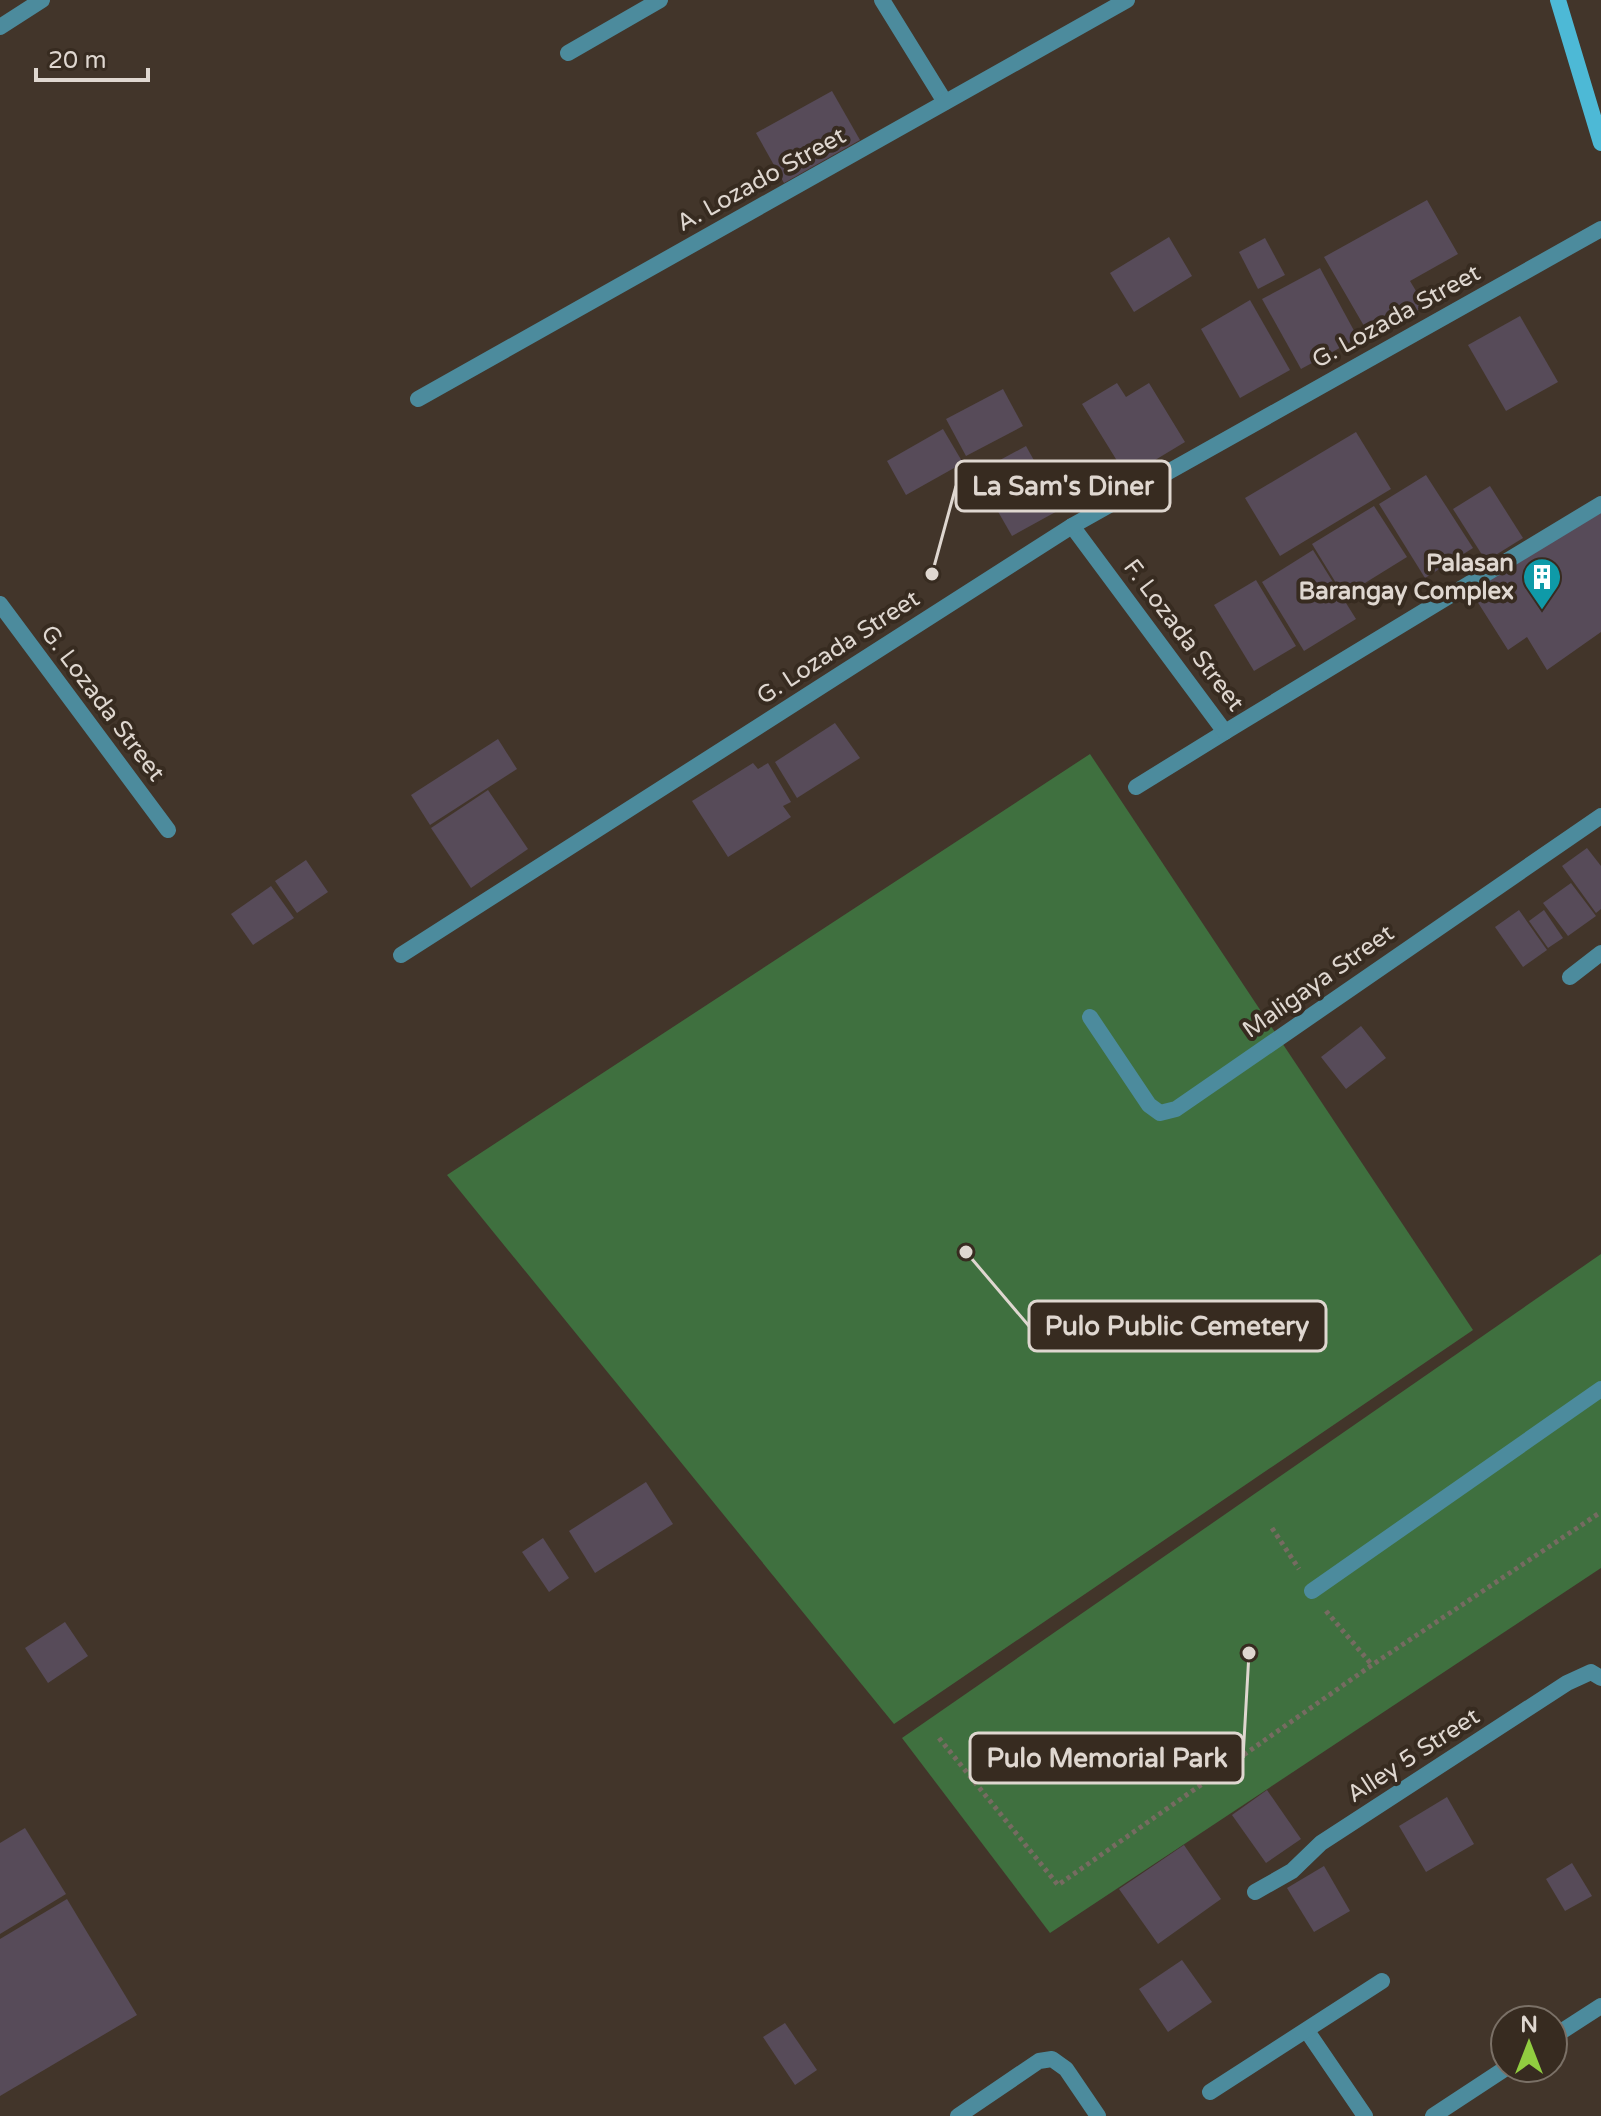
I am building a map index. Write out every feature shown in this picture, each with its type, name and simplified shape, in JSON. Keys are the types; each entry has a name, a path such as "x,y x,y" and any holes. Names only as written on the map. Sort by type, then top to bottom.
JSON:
{"street":[{"path":"0,27 42,0"},
{"path":"568,53 660,0"},
{"path":"882,0 945,102"},
{"name":"A. Lozado Street","path":"418,399 1127,0"},
{"path":"1558,0 1601,143"},
{"name":"G. Lozada Street","path":"401,955 1072,526 1601,229"},
{"name":"F. Lozada Street","path":"1072,526 1225,732 1601,504"},
{"name":"G. Lozada Street","path":"0,604 168,830"},
{"path":"1136,787 1225,732"},
{"name":"Maligaya Street","path":"1090,1017 1149,1105 1160,1113 1176,1109 1601,816"},
{"path":"1570,977 1601,953"},
{"path":"1312,1591 1601,1389"},
{"name":"Alley 5 Street","path":"1255,1892 1292,1871 1321,1843 1567,1683 1591,1672 1601,1678"},
{"path":"1210,2092 1382,1981"},
{"path":"1569,2027 1601,2006"},
{"path":"1307,2031 1365,2116"},
{"path":"958,2116 1039,2061 1052,2059 1066,2069 1098,2116"},
{"path":"1433,2116 1489,2079"}],"path":[{"path":"939,1738 1058,1885 1372,1665 1601,1512"},
{"path":"1272,1528 1327,1612 1372,1665"}],"green space":[{"path":"1090,754 1473,1330 894,1724 447,1175"},
{"path":"1601,1254 1601,1568 1050,1933 902,1738"}],"building":[{"path":"832,91 860,140 784,183 756,133"},
{"path":"1427,200 1458,254 1410,281 1425,306 1371,338 1324,257"},
{"path":"1169,237 1192,276 1134,312 1110,273"},
{"path":"1265,238 1285,275 1258,289 1239,252"},
{"path":"1320,268 1358,338 1301,369 1262,299"},
{"path":"1250,300 1290,370 1240,398 1201,329"},
{"path":"1520,316 1558,382 1506,411 1468,345"},
{"path":"1117,383 1126,397 1149,383 1185,442 1127,477 1082,404"},
{"path":"1003,389 1023,426 966,456 946,419"},
{"path":"943,429 963,463 906,495 887,461"},
{"path":"1356,432 1391,489 1280,556 1245,498"},
{"path":"1026,446 1061,509 1012,536 976,473"},
{"path":"1426,475 1473,548 1425,578 1379,504"},
{"path":"1490,486 1523,538 1486,561 1453,509"},
{"path":"1374,506 1407,557 1344,596 1312,544"},
{"name":"Palasan Barangay Complex","path":"1601,512 1601,632 1547,670 1527,637 1508,650 1470,590"},
{"path":"1313,550 1356,619 1304,651 1262,582"},
{"path":"1256,580 1296,646 1254,671 1214,605"},
{"path":"835,723 860,758 797,798 775,762"},
{"path":"498,739 517,769 430,825 411,795"},
{"path":"753,763 758,769 768,763 791,802 783,806 791,817 728,857 692,801"},
{"path":"488,790 528,849 471,888 431,828"},
{"path":"1587,848 1601,866 1601,909 1596,913 1562,866"},
{"path":"306,860 328,892 297,913 275,881"},
{"path":"1571,883 1596,916 1568,936 1543,903"},
{"path":"271,886 294,918 253,945 231,914"},
{"path":"1519,910 1547,950 1523,967 1495,927"},
{"path":"1544,910 1563,938 1548,948 1529,921"},
{"path":"1361,1026 1386,1058 1346,1089 1321,1057"},
{"path":"646,1482 673,1524 595,1573 569,1531"},
{"path":"543,1538 569,1578 549,1592 522,1552"},
{"path":"65,1622 88,1656 48,1683 25,1648"},
{"path":"1267,1790 1301,1839 1266,1863 1232,1815"},
{"path":"1447,1797 1474,1844 1426,1872 1399,1826"},
{"path":"25,1828 66,1894 0,1934 0,1843"},
{"path":"1184,1845 1221,1899 1158,1944 1119,1889"},
{"path":"1572,1863 1592,1896 1565,1911 1546,1879"},
{"path":"1324,1866 1350,1911 1314,1932 1287,1888"},
{"path":"67,1899 137,2015 0,2096 0,1939"},
{"path":"1182,1960 1212,2002 1168,2032 1139,1989"},
{"path":"785,2023 817,2070 795,2085 763,2037"}],"place":[{"name":"La Sam's Diner","path":"932,574"},
{"name":"Palasan Barangay Complex","path":"1542,611"},
{"name":"Pulo Public Cemetery","path":"966,1252"},
{"name":"Pulo Memorial Park","path":"1249,1653"}]}
